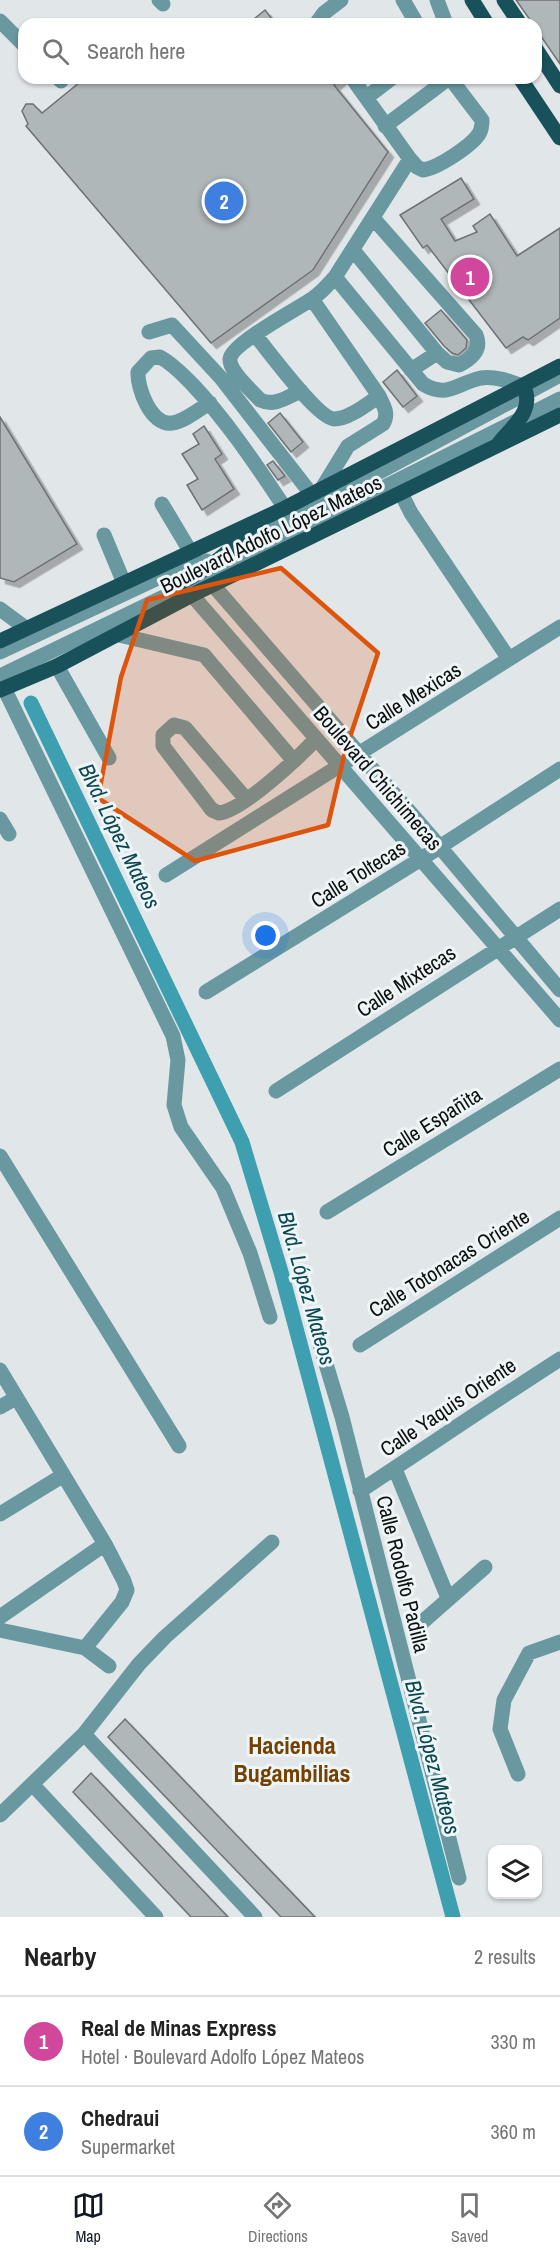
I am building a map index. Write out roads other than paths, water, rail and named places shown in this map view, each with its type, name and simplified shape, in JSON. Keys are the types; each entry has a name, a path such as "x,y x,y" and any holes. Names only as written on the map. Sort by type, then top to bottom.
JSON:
{"main road":[{"path":"472,0 483,18"},
{"path":"504,0 516,18"},
{"path":"542,58 560,86"},
{"path":"524,84 560,138"},
{"name":"Boulevard Adolfo López Mateos","path":"0,641 124,583 181,579 203,570 256,521 524,388 560,366"},
{"path":"495,447 524,414 527,406 524,388"},
{"name":"Boulevard Adolfo López Mateos","path":"1,684 57,666 119,635 181,579 401,493 560,415"},
{"path":"203,570 244,536 256,521"}],"street":[{"path":"320,18 341,0"},
{"path":"404,0 414,18"},
{"path":"437,0 444,18"},
{"path":"0,21 18,39"},
{"path":"357,84 410,159 423,170 431,169 478,136 482,127 482,120 455,84"},
{"path":"368,97 384,84"},
{"path":"386,126 442,84"},
{"path":"517,84 530,93"},
{"path":"301,390 277,402 266,403 260,400 233,370 230,358 232,353 255,335 312,299 335,277 410,159"},
{"path":"353,250 437,353 447,362 459,365 474,354 479,341 470,326 373,218"},
{"path":"335,277 423,384 440,392 480,379 503,380 524,388"},
{"path":"149,332 172,325 221,378 316,492 348,446 382,424 386,418 386,411 379,396 312,299"},
{"path":"255,335 319,411 334,419 343,417 379,396"},
{"path":"411,370 437,353"},
{"path":"210,403 175,423 168,424 160,421 153,414 141,393 138,372 151,358 160,357 180,372 210,403 231,429 285,508"},
{"path":"228,549 318,505 524,388 560,375"},
{"path":"203,570 560,399"},
{"path":"401,493 411,513 509,659"},
{"name":"Boulevard Chichimecas","path":"162,504 203,570 560,990"},
{"path":"104,535 124,583"},
{"path":"0,652 181,579"},
{"path":"181,579 1,684 173,1036 178,1060 174,1106 181,1127 224,1188 250,1253 270,1317"},
{"name":"Boulevard Chichimecas","path":"181,579 316,739 560,1020"},
{"path":"0,609 27,629"},
{"name":"Calle Mexicas","path":"166,875 560,627"},
{"path":"119,635 204,655 294,761"},
{"path":"57,666 110,758"},
{"path":"246,799 185,728 174,725 165,732 161,739 163,746 215,812 222,813 246,799 294,761 316,739"},
{"name":"Calle Toltecas","path":"206,992 421,859 560,769"},
{"path":"0,819 9,834"},
{"name":"Calle Mixtecas","path":"276,1091 560,909"},
{"name":"Calle Españita","path":"327,1212 560,1068"},
{"path":"0,1156 179,1446"},
{"name":"Calle Totonacas Oriente","path":"360,1345 560,1218"},
{"name":"Calle Rodolfo Padilla","path":"320,1344 342,1417 459,1878"},
{"name":"Calle Yaquis Oriente","path":"360,1491 560,1359"},
{"path":"0,1370 105,1544 127,1590 122,1602 85,1648"},
{"path":"0,1407 16,1398"},
{"path":"395,1469 448,1598"},
{"path":"0,1514 62,1476"},
{"path":"0,1815 84,1734 151,1651 272,1542"},
{"path":"0,1617 105,1544"},
{"path":"419,1625 485,1567"},
{"path":"0,1630 85,1648 109,1666"},
{"path":"518,1774 500,1729 504,1700 529,1653 560,1642"},
{"path":"84,1734 255,1917"},
{"path":"33,1785 156,1917"}],"waterway":[{"name":"Blvd. López Mateos","path":"31,703 242,1142 281,1272 453,1917"}],"place":[{"name":"Chedraui","path":"224,201"},
{"name":"Real de Minas Express","path":"470,277"}],"district":[{"name":"Hacienda Bugambilias","path":"292,1759"}]}
